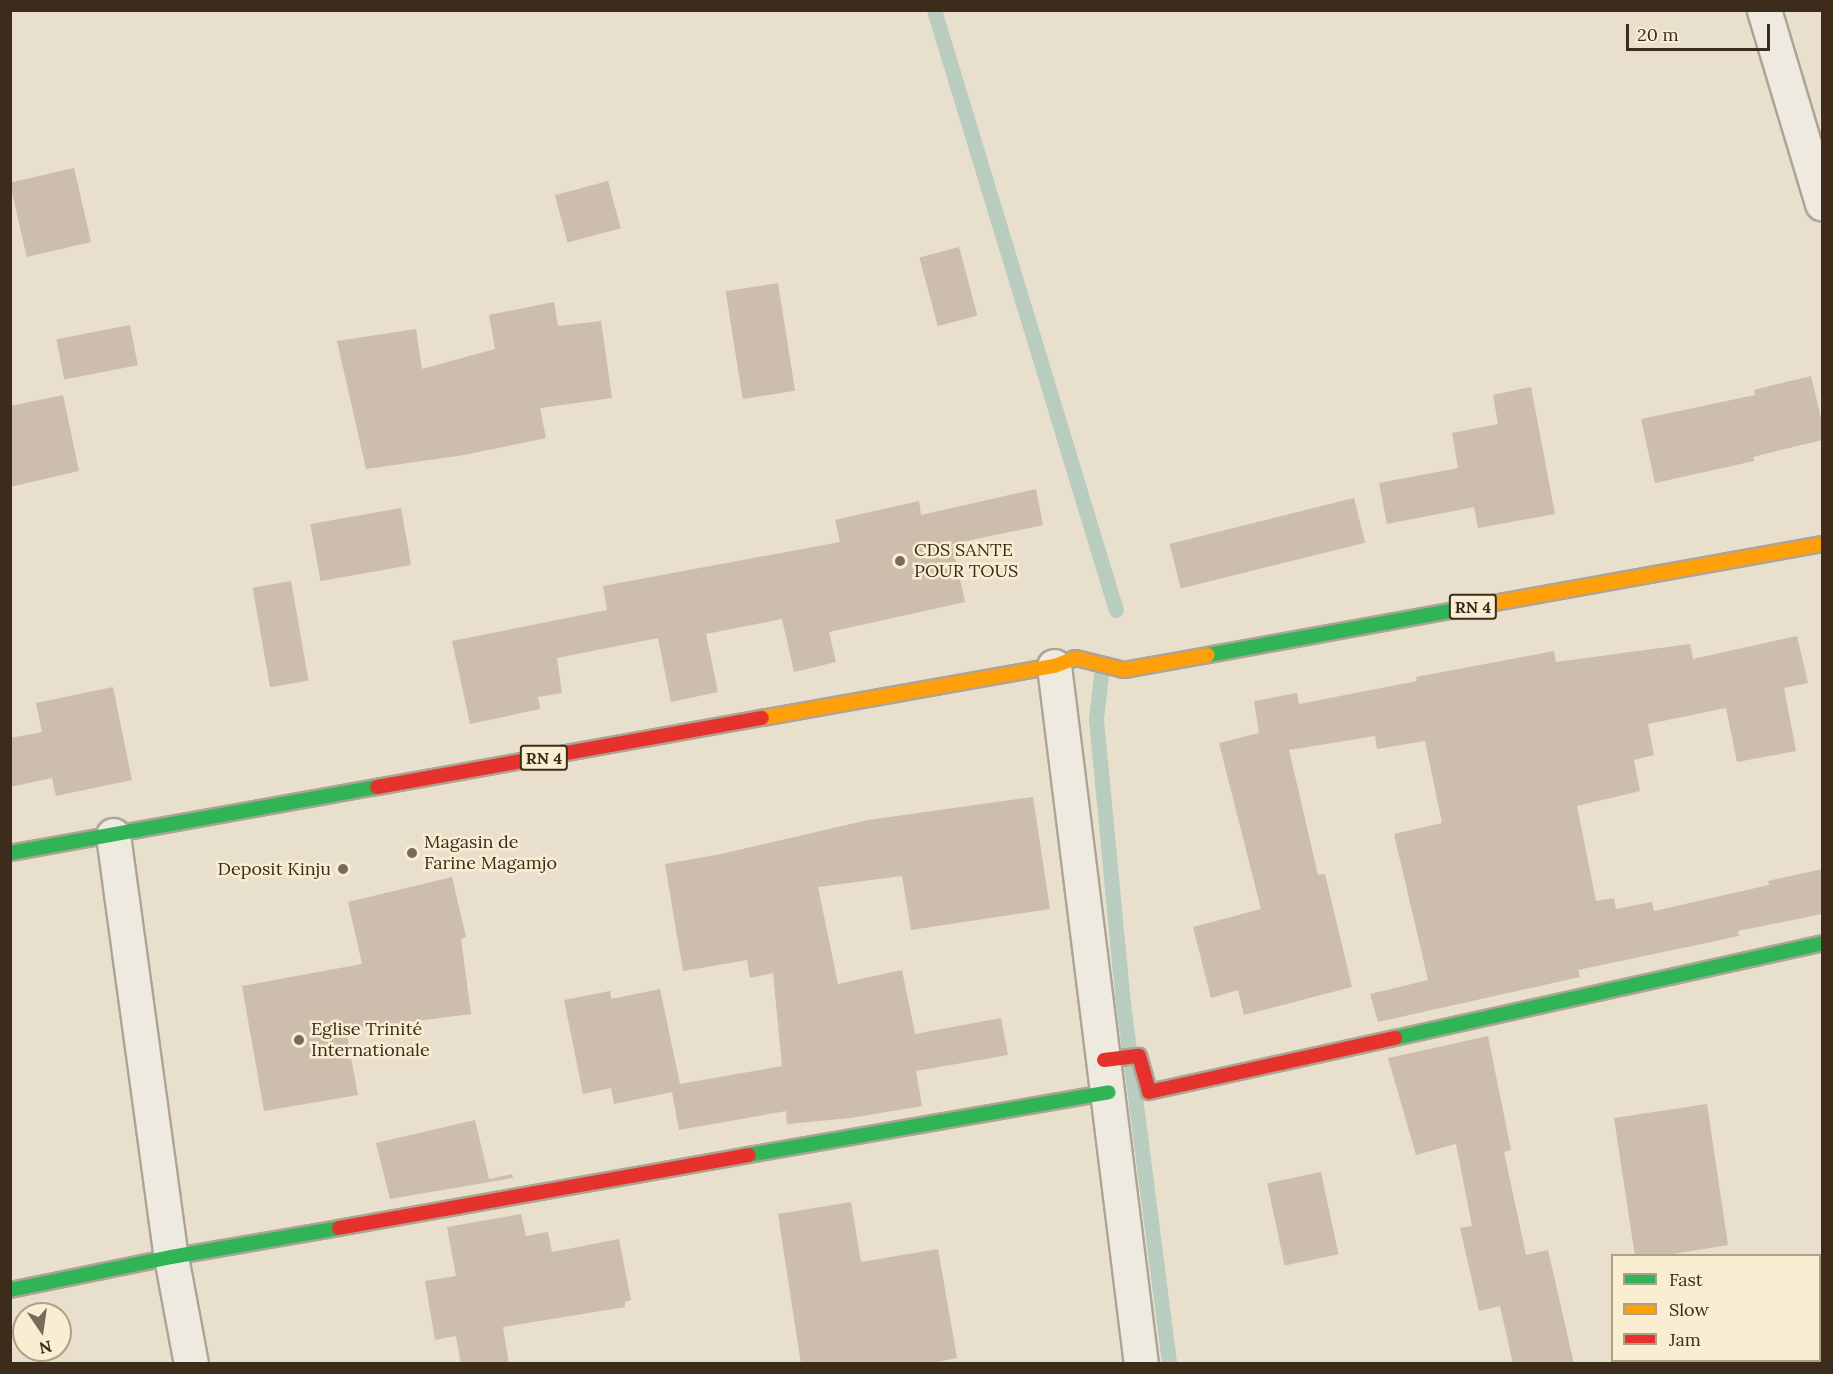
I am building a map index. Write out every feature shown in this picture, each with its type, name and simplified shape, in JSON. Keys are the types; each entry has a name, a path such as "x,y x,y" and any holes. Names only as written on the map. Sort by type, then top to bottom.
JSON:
{"street":[{"path":"1764,10 1822,203"},
{"name":"RN 4","path":"10,853 1054,666 1076,658 1124,670 1822,544"},
{"path":"1054,666 1141,1364"},
{"path":"113,836 171,1257 191,1364"},
{"path":"10,1290 1106,1076 1139,1056 1149,1092 1822,943"}],"building":[{"path":"74,168 91,242 27,257 10,183"},
{"path":"608,181 621,228 568,243 555,195"},
{"path":"959,247 977,316 938,326 919,258"},
{"path":"778,283 795,391 743,399 726,291"},
{"path":"554,302 558,326 601,321 612,398 540,408 546,438 464,455 366,469 337,341 416,329 422,369 495,349 489,315"},
{"path":"130,325 138,365 64,380 56,339"},
{"path":"1811,376 1822,422 1822,440 1753,457 1754,461 1655,483 1641,419 1755,395 1754,390"},
{"path":"1531,387 1555,514 1478,528 1474,507 1387,524 1379,483 1458,468 1452,433 1498,424 1493,395"},
{"path":"63,395 79,471 10,487 10,406"},
{"path":"1036,489 1043,525 952,544 965,602 829,632 836,662 794,672 782,619 706,634 718,692 671,702 658,638 557,658 562,693 538,697 540,709 470,724 452,641 607,610 603,586 840,542 835,520 919,501 921,515"},
{"path":"1354,498 1365,543 1181,589 1170,544"},
{"path":"401,508 411,565 320,581 310,524"},
{"path":"291,581 309,680 270,687 253,588"},
{"path":"1797,636 1808,683 1784,688 1796,751 1737,762 1726,708 1648,724 1654,755 1634,760 1640,791 1577,806 1596,901 1614,898 1616,909 1652,902 1654,911 1769,885 1768,881 1822,869 1822,914 1738,931 1739,936 1578,970 1580,977 1378,1022 1370,994 1428,980 1394,834 1442,823 1425,741 1377,749 1375,736 1289,750 1318,875 1325,874 1352,987 1244,1015 1238,990 1211,998 1193,927 1261,909 1219,743 1259,733 1254,701 1297,693 1299,704 1417,681 1416,677 1554,651 1556,662 1690,644 1693,659"},
{"path":"113,687 132,780 56,796 52,778 10,787 10,738 42,732 36,703"},
{"path":"1033,797 1050,909 911,930 902,876 818,887 838,984 902,970 915,1034 1001,1018 1008,1055 916,1071 922,1106 851,1118 787,1124 786,1111 679,1130 672,1092 614,1104 611,1088 583,1094 564,1000 610,991 611,999 660,989 680,1084 782,1066 773,973 750,978 747,960 683,971 665,864 721,854 868,820"},
{"path":"452,877 466,937 461,939 471,1014 346,1030 358,1095 264,1111 242,986 362,964 348,902"},
{"path":"1488,1036 1511,1150 1504,1152 1526,1255 1548,1250 1574,1364 1513,1364 1500,1306 1479,1311 1460,1228 1472,1226 1456,1144 1416,1155 1388,1058"},
{"path":"1707,1104 1728,1245 1673,1254 1635,1254 1614,1118"},
{"path":"475,1120 489,1179 512,1174 513,1178 390,1199 376,1143"},
{"path":"1321,1172 1338,1254 1285,1266 1267,1183"},
{"path":"851,1202 861,1262 938,1249 957,1358 928,1364 801,1364 778,1214"},
{"path":"521,1214 526,1236 548,1232 552,1252 619,1239 631,1300 625,1302 625,1307 503,1327 509,1364 461,1364 456,1336 435,1340 425,1281 456,1276 447,1227"}],"waterway":[{"path":"934,10 1116,610"},
{"path":"1102,666 1096,719 1123,1003 1169,1364"}],"traffic: fast":[{"path":"1208,655 1483,605"},
{"path":"10,853 377,787"},
{"path":"1395,1038 1822,943"},
{"path":"749,1155 1109,1092"},
{"path":"10,1290 171,1257 339,1228"}],"traffic: slow":[{"path":"1483,605 1822,544"},
{"path":"762,718 1054,666 1076,658 1124,670 1208,655"}],"traffic: jam":[{"path":"377,787 762,718"},
{"path":"1104,1060 1139,1056 1149,1092 1395,1038"},
{"path":"339,1228 749,1155"}],"place":[{"name":"CDS SANTE POUR TOUS","path":"900,561"},
{"name":"Magasin de Farine Magamjo","path":"412,853"},
{"name":"Deposit Kinju","path":"343,869"},
{"name":"Eglise Trinité Internationale","path":"299,1040"}]}
